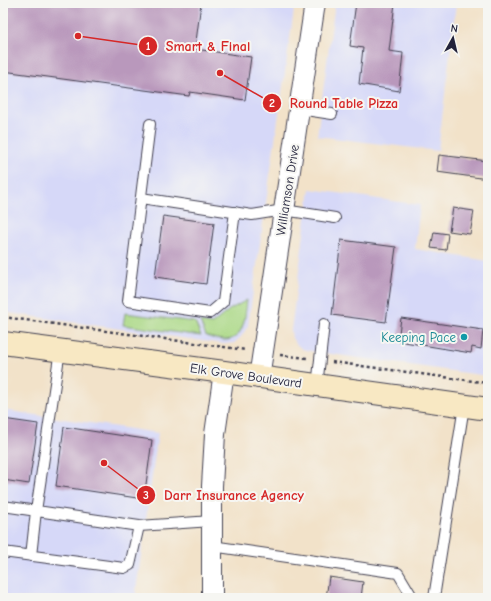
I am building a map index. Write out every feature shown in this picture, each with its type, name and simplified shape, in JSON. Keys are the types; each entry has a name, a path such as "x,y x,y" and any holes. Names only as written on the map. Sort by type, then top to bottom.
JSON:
{"main road":[{"name":"Elk Grove Boulevard","path":"3,343 488,409"}],"street":[{"name":"Williamson Drive","path":"259,378 315,3"},
{"path":"212,598 212,486 215,434 224,372"}],"lane":[{"path":"299,109 332,114"},
{"path":"150,124 128,301 210,313 223,302 235,212"},
{"path":"141,198 252,215 284,210 335,218"},
{"path":"317,386 324,324"},
{"path":"31,556 36,511 60,350"},
{"path":"434,598 464,406"},
{"path":"3,506 139,526 212,521"},
{"path":"3,552 124,568 130,565 139,526"},
{"path":"212,546 398,573 413,598"}],"shaded area":[{"path":"3,3 295,3 248,326 241,337 234,343 224,344 3,312"},
{"path":"335,3 456,3 438,151 317,136"},
{"path":"310,189 420,205 415,249 488,261 488,376 310,351 302,349 296,344 292,338 291,330"},
{"path":"3,410 158,433 135,598 3,598"}],"green space":[{"path":"247,300 243,326 237,336 232,339 225,340 206,336 200,322 212,324 229,310"},
{"path":"125,313 195,322 201,336 123,325"}],"building":[{"path":"3,3 201,3 195,49 251,57 245,100 190,92 189,96 3,71"},
{"path":"356,3 395,3 389,51 403,53 399,91 359,84 363,48 350,46"},
{"path":"439,155 488,161 488,179 437,172"},
{"path":"453,208 474,211 470,234 449,231"},
{"path":"163,216 214,223 206,284 155,277"},
{"path":"434,232 448,234 446,250 431,248"},
{"path":"341,240 396,247 386,322 332,315"},
{"path":"401,318 483,330 481,349 472,347 471,353 398,341"},
{"path":"3,419 38,424 29,484 3,480"},
{"path":"64,427 152,440 144,499 56,486"},
{"path":"329,577 363,582 361,598 326,598"}],"place":[{"name":"Smart & Final","path":"78,36"},
{"name":"Round Table Pizza","path":"220,73"},
{"name":"Keeping Pace","path":"464,337"},
{"name":"Darr Insurance Agency","path":"104,463"}]}
